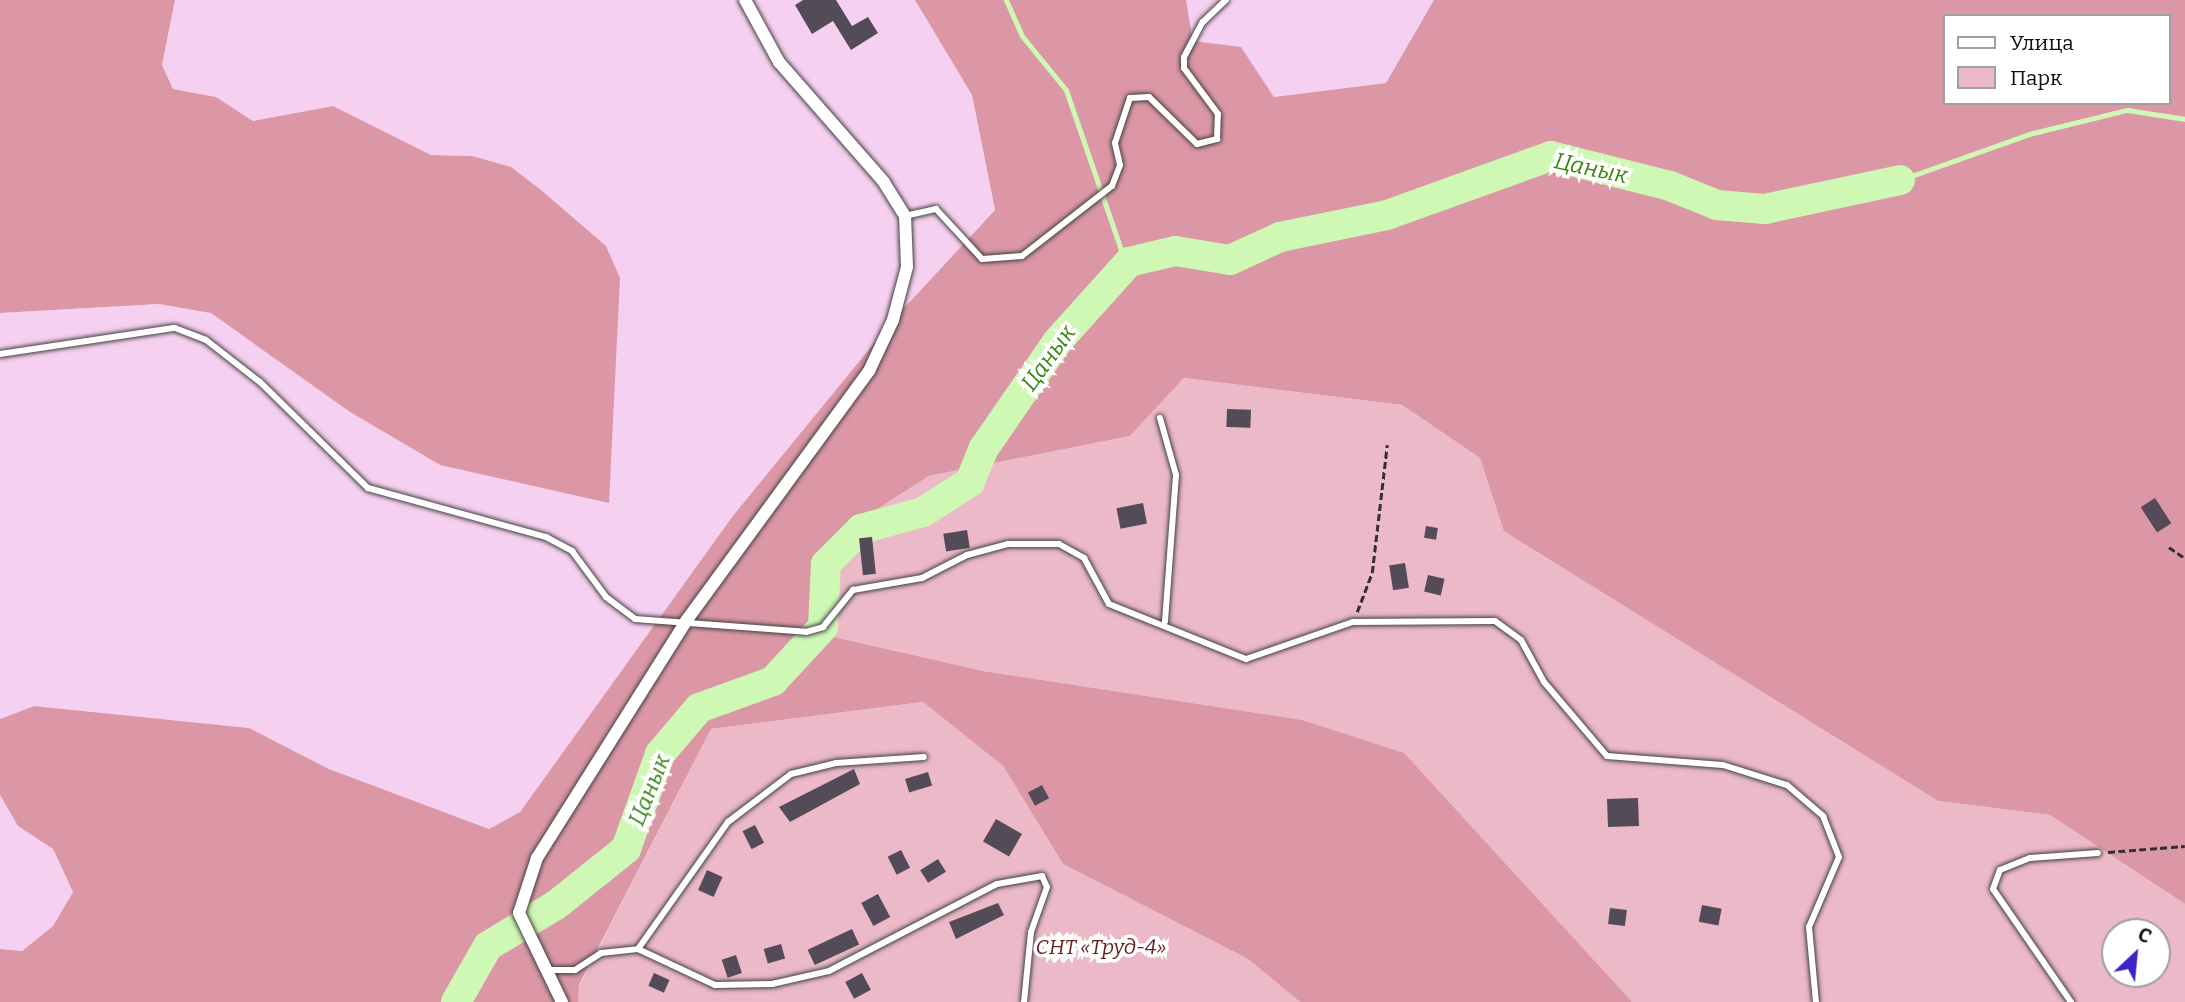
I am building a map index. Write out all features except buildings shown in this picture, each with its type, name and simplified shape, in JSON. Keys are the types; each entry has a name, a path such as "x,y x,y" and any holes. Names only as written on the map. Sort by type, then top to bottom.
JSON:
{"street":[{"path":"562,1002 550,970 526,936 519,913 537,858 561,814 686,621 869,371 893,320 907,267 905,216 884,182 779,62 745,0"}],"lane":[{"path":"905,216 936,209 982,259 1022,256 1112,186 1120,165 1115,142 1130,98 1149,97 1197,144 1217,139 1218,114 1184,68 1184,57 1203,22 1226,0"},
{"path":"0,354 175,328 206,340 260,382 368,488 546,537 572,551 620,611 635,619 806,632 823,627 853,590 922,578 967,555 1009,544 1059,544 1084,558 1109,604 1165,622 1256,660 1353,622 1495,621 1521,640 1544,682 1607,757 1723,765 1787,785 1823,816 1839,857 1809,927 1815,1002"},
{"path":"1160,418 1175,475 1165,622"},
{"path":"638,949 728,822 791,774 836,763 924,757"},
{"path":"2071,1002 1993,888 2000,870 2030,858 2098,853"},
{"path":"550,970 575,970 601,953 638,949 715,985 772,984 829,971 997,884 1042,876 1047,887 1031,932 1024,1002"}],"path":[{"path":"1353,622 1371,573 1387,445"},
{"path":"2169,547 2185,558"},
{"path":"2098,853 2185,846"}],"shaded area":[{"path":"0,0 175,0 162,65 173,89 216,97 253,121 333,106 431,155 472,156 511,167 541,190 606,246 620,278 609,503 440,465 350,412 211,313 159,304 0,313"},
{"path":"175,0 915,0 972,95 995,210 893,320 732,517 520,812 489,829 329,769 249,728 34,706 0,719 0,313 159,304 211,312 350,412 440,465 609,502 472,156 431,155 333,106 253,121 216,97 173,89 162,65"},
{"path":"915,0 1186,0 1193,41 1241,47 1274,97 1386,83 1434,0 2185,0 2185,904 2050,815 1938,801 1504,531 1480,458 1402,405 1184,378 1130,436 929,476 841,532 834,637 988,672 1302,720 1404,753 1632,1002 1300,1002 1248,959 1063,864 1003,766 923,702 711,729 579,985 578,1002 0,1002 0,949 22,951 53,926 73,892 53,849 18,826 0,795 0,719 34,706 249,728 329,769 489,829 520,812 732,517 893,320 995,210 972,95"},
{"path":"1186,0 1434,0 1387,83 1274,97 1241,48 1193,41"},
{"path":"0,795 18,826 53,849 73,892 53,926 22,951 0,949"}],"green space":[{"path":"1184,378 1402,405 1480,458 1505,531 1938,801 2050,815 2185,904 2185,1002 1632,1002 1551,920 988,672 834,637 840,532 929,476 1130,436"},
{"name":"СНТ «Труд-4»","path":"923,702 1003,766 1063,864 1248,959 1300,1002 578,1002 579,986 711,729"}],"waterway":[{"path":"1006,0 1022,36 1066,90 1126,264"},
{"path":"1900,180 2029,134 2127,110 2185,119"},
{"name":"Цанык","path":"456,1002 488,946 556,905 626,849 660,754 699,708 773,681 823,627 826,564 861,529 923,512 970,482 984,448 1057,342 1129,262 1175,251 1230,260 1280,237 1387,215 1551,156 1670,186 1717,205 1765,209 1900,180"}]}
